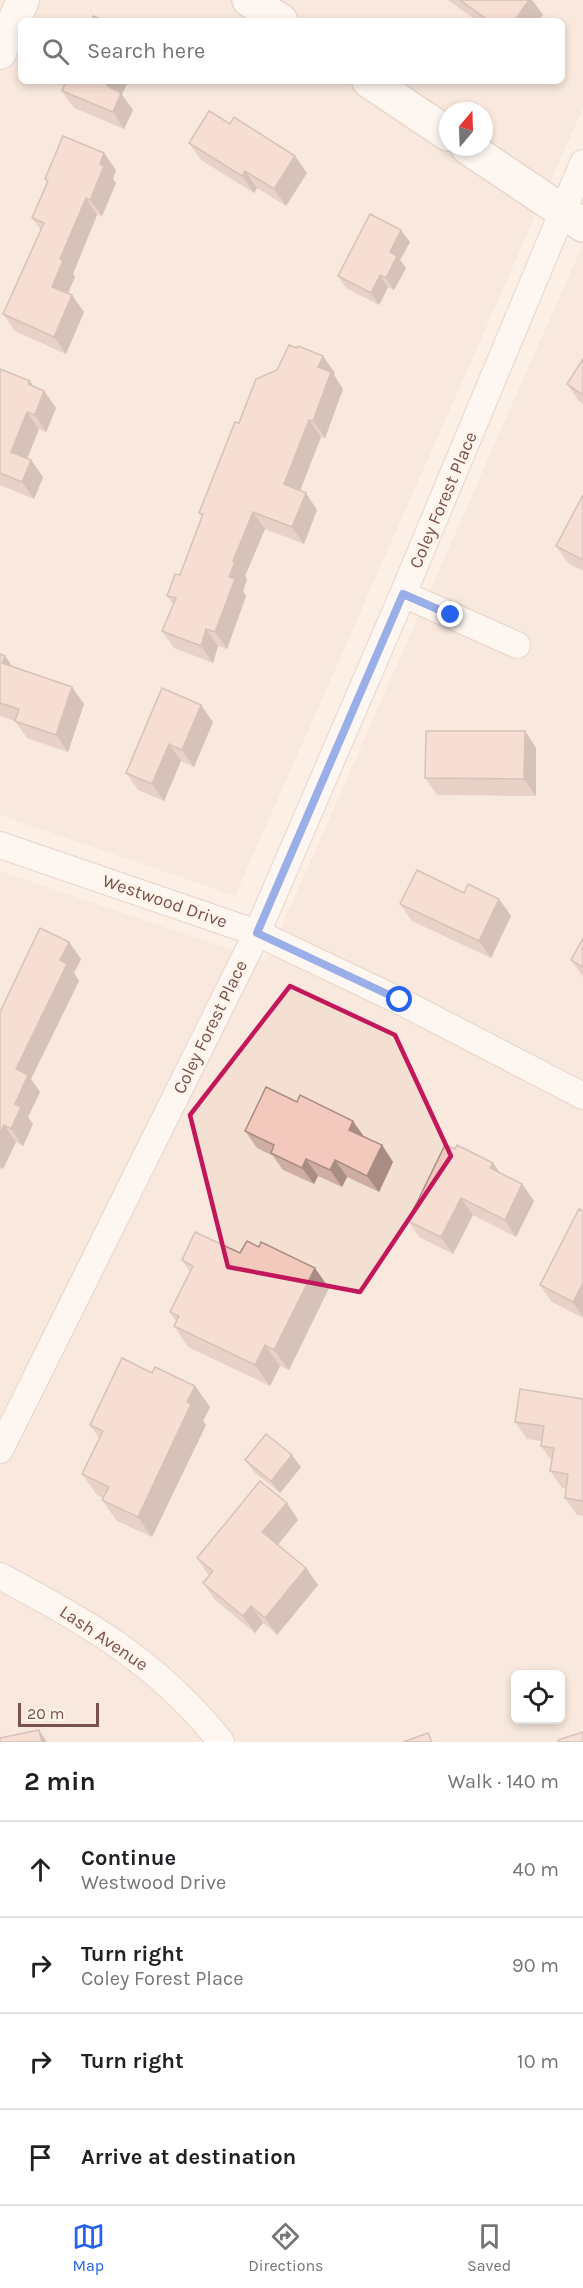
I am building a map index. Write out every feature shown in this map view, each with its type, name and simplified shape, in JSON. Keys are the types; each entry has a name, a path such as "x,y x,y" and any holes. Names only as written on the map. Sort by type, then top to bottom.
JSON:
{"main road":[{"path":"249,0 276,18"},
{"path":"373,84 439,128"},
{"path":"480,156 573,218"}],"street":[{"path":"0,53 23,0"},
{"name":"Coley Forest Place","path":"0,1450 257,933 403,594 573,218 583,163"},
{"path":"403,594 518,645"},
{"name":"Westwood Drive","path":"0,845 257,933 400,1000 583,1096"},
{"name":"Lash Avenue","path":"0,1576 63,1610 112,1640 148,1666 221,1742"}],"highlighted area":[{"path":"290,986 395,1035 451,1156 360,1292 228,1267 190,1115"}],"shaded area":[{"path":"0,0 583,0 583,108 235,896 0,815"},
{"path":"583,244 583,1742 0,1742 0,871 266,962"}],"building":[{"path":"460,0 529,0 516,18 485,18"},
{"path":"65,84 108,84 107,86 121,93 113,112 62,91"},
{"path":"209,111 230,124 234,117 295,156 274,189 245,171 242,176 189,143"},
{"path":"63,136 104,153 100,164 104,166 90,200 86,198 60,259 63,260 52,287 72,295 54,337 3,314 44,223 32,218 48,181 45,179"},
{"path":"370,214 401,230 390,252 397,256 386,278 380,275 371,293 338,276"},
{"path":"289,345 297,348 298,346 323,356 318,367 331,372 313,421 309,420 284,484 306,493 292,527 253,512 233,561 235,562 229,577 235,579 215,632 206,629 201,646 162,631 176,598 167,596 175,574 180,575 203,514 199,513 235,422 239,423 256,379 277,370"},
{"path":"583,359 583,395 567,384"},
{"path":"0,369 30,381 28,384 44,391 35,415 27,412 11,452 31,460 22,482 0,473"},
{"path":"583,495 583,560 556,546"},
{"path":"0,654 5,656 2,663 72,687 56,735 15,721 19,709 0,703"},
{"path":"162,688 201,705 182,750 169,744 152,784 126,773"},
{"path":"426,731 525,731 524,779 425,778"},
{"path":"417,870 464,893 468,884 499,899 479,941 400,904"},
{"path":"40,928 69,942 60,960 67,964 16,1069 28,1075 15,1104 21,1107 11,1129 4,1125 0,1133 0,1012"},
{"path":"583,938 583,967 571,960"},
{"path":"266,1087 297,1102 300,1095 353,1121 349,1130 382,1145 367,1176 335,1160 330,1170 306,1159 302,1168 271,1153 274,1145 245,1131"},
{"path":"445,1145 455,1149 457,1145 493,1163 490,1168 522,1184 505,1220 461,1198 441,1237 408,1221"},
{"path":"579,1209 583,1211 583,1283 573,1302 540,1285"},
{"path":"195,1232 240,1253 247,1241 259,1247 261,1242 315,1268 274,1350 265,1345 255,1365 174,1326 179,1316 170,1312 193,1266 182,1260"},
{"path":"122,1358 152,1373 155,1367 195,1386 187,1402 191,1404 138,1517 102,1500 109,1487 82,1474 103,1431 90,1425"},
{"path":"520,1389 583,1399 583,1501 565,1498 568,1474 550,1471 554,1448 541,1446 544,1426 515,1422"},
{"path":"266,1434 292,1455 271,1481 245,1460"},
{"path":"260,1481 287,1503 262,1532 306,1568 265,1618 251,1606 243,1616 203,1583 213,1571 197,1558"},
{"path":"39,1730 42,1742 0,1742 0,1738"},
{"path":"583,1732 583,1742 558,1742 558,1740"},
{"path":"428,1733 432,1742 403,1742"}],"route":[{"path":"400,1000 257,933 403,594 451,615"}]}
